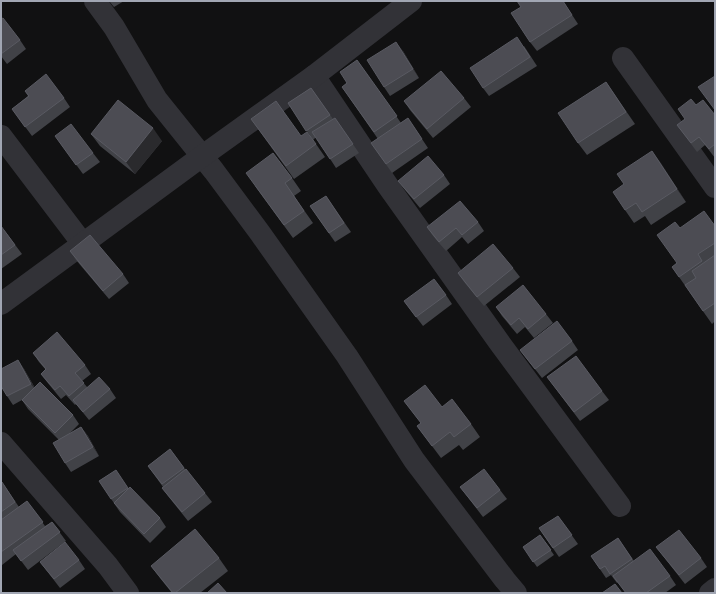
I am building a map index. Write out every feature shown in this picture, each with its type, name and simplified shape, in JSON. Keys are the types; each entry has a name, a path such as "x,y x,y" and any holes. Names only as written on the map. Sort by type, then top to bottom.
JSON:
{"street":[{"path":"95,1 114,27 157,100 260,233 342,349 414,460 516,593"},
{"path":"1,304 201,156 314,76 411,1"},
{"path":"623,58 714,184"},
{"path":"314,76 392,192 499,342 620,506"},
{"path":"1,136 83,244"},
{"path":"1,443 108,566 128,593"},
{"path":"710,593 715,589"}],"building":[{"path":"517,1 563,1 572,15 530,42 511,13 521,7"},
{"path":"3,18 20,40 1,54 1,19"},
{"path":"517,37 530,57 483,88 470,68"},
{"path":"396,42 413,69 384,87 367,60"},
{"path":"357,60 397,116 374,132 342,87 347,83 340,72"},
{"path":"441,71 464,98 427,129 404,101"},
{"path":"46,74 64,98 25,127 12,109 29,96 25,91"},
{"path":"715,76 715,110 698,87"},
{"path":"606,82 626,112 578,143 558,113"},
{"path":"311,88 330,115 306,131 288,103"},
{"path":"691,99 696,105 703,100 715,115 715,144 709,149 699,137 691,143 677,125 685,119 678,109"},
{"path":"118,100 153,128 126,162 91,134"},
{"path":"276,101 301,136 307,132 316,144 286,166 251,119"},
{"path":"335,118 353,144 330,159 312,132"},
{"path":"408,118 422,139 386,164 371,143"},
{"path":"71,124 93,153 76,165 55,136"},
{"path":"652,151 677,189 642,212 636,203 625,210 613,192 624,184 617,174"},
{"path":"273,153 292,178 285,183 304,211 284,225 246,173"},
{"path":"428,156 444,175 414,199 398,181"},
{"path":"326,196 344,223 329,233 310,206"},
{"path":"460,201 478,222 462,235 456,228 439,242 427,227"},
{"path":"704,211 715,226 715,243 698,254 702,261 679,277 672,267 677,263 657,235 675,222 680,228"},
{"path":"1,226 15,245 1,255"},
{"path":"90,235 123,274 103,291 70,251"},
{"path":"493,244 513,268 477,297 458,273"},
{"path":"715,255 715,303 703,311 685,285 696,278 692,271"},
{"path":"434,279 446,295 416,317 404,301"},
{"path":"523,285 546,314 528,329 519,318 511,325 496,307"},
{"path":"557,321 572,341 535,369 520,350"},
{"path":"57,332 85,365 75,373 84,383 69,396 60,386 55,390 41,374 46,369 33,353"},
{"path":"576,356 602,391 574,412 547,377"},
{"path":"18,360 31,384 7,396 1,386 1,369"},
{"path":"99,377 110,389 83,412 73,400"},
{"path":"40,382 73,415 55,433 22,400"},
{"path":"425,385 442,407 452,399 471,424 454,437 450,432 432,446 417,426 421,423 404,401"},
{"path":"81,427 93,447 65,463 53,443"},
{"path":"170,449 184,468 162,484 148,466"},
{"path":"186,469 205,493 182,512 162,488"},
{"path":"484,469 500,490 477,508 460,487"},
{"path":"116,470 128,488 111,499 99,481"},
{"path":"2,482 15,502 1,512 1,483"},
{"path":"130,487 160,518 144,534 114,503"},
{"path":"27,501 43,522 1,552 1,520"},
{"path":"558,516 572,535 553,548 539,528"},
{"path":"52,522 60,532 21,561 13,550"},
{"path":"195,529 219,558 175,593 173,593 151,566"},
{"path":"679,530 701,558 679,575 656,547"},
{"path":"540,535 551,550 533,562 523,547"},
{"path":"618,538 632,559 610,574 605,566 600,569 591,556"},
{"path":"65,542 79,560 54,579 40,562"},
{"path":"650,549 670,576 646,593 626,593 613,576"},
{"path":"218,583 227,593 207,593"},
{"path":"615,584 622,593 602,593"}]}
